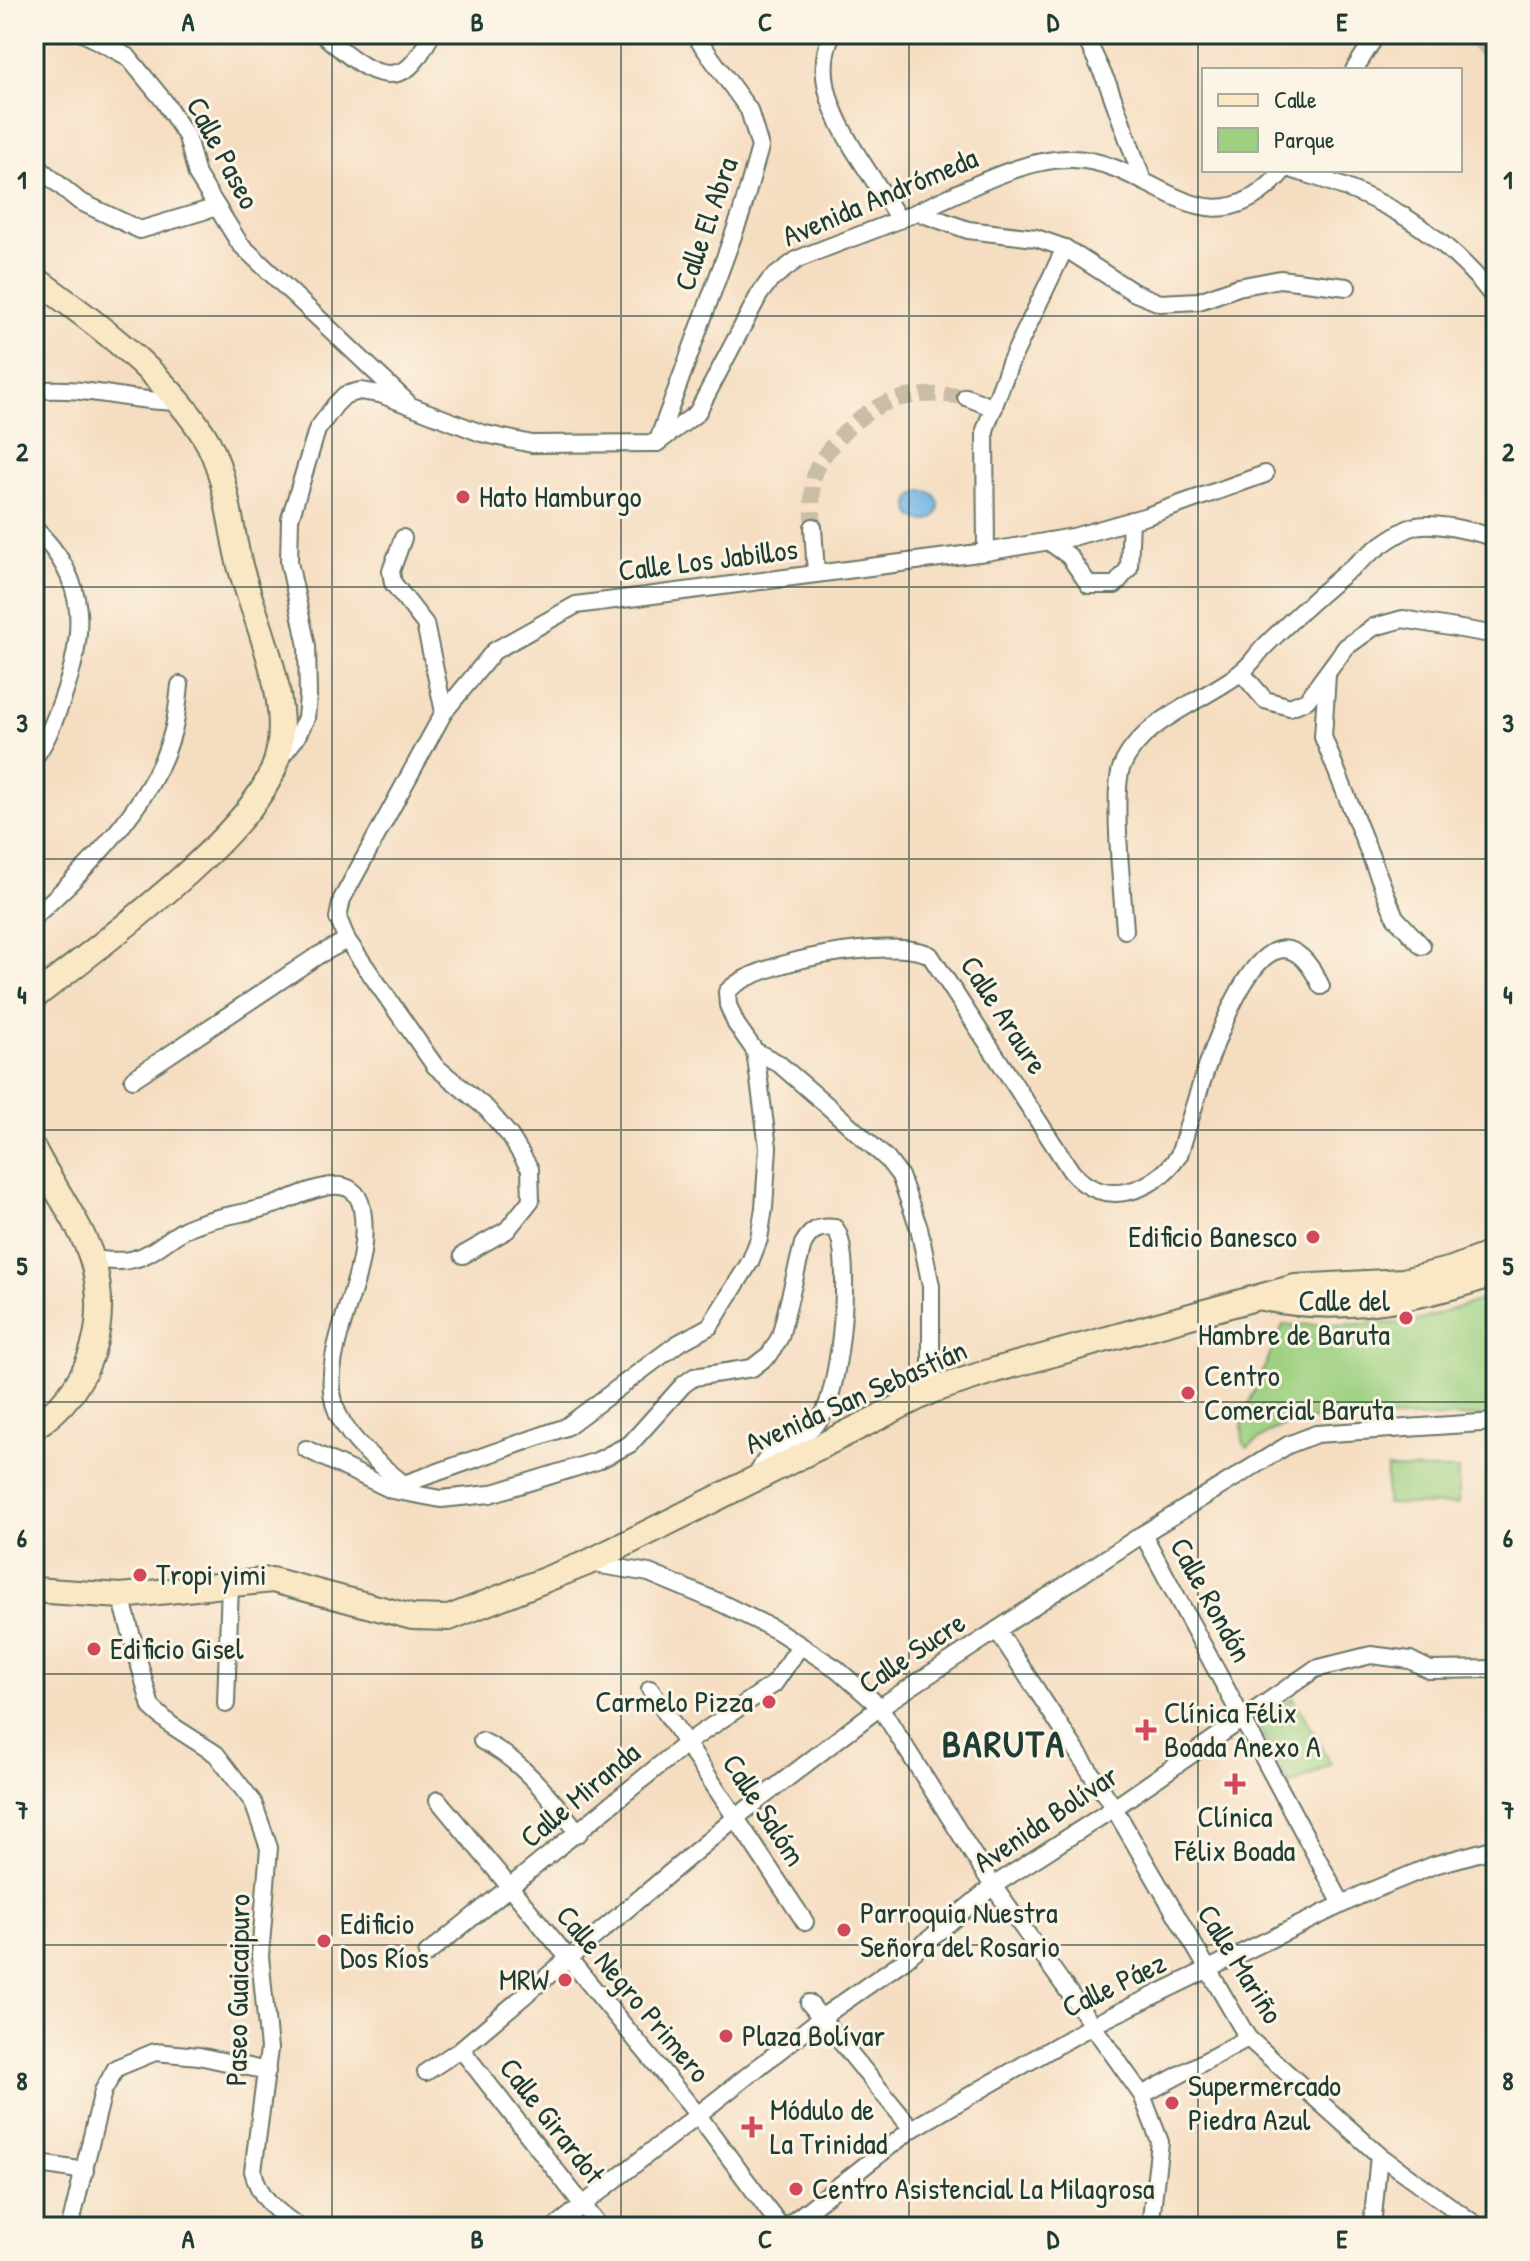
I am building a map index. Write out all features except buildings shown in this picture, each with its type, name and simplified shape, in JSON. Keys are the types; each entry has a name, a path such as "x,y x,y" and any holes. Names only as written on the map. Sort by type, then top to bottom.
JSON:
{"street":[{"name":"Calle Paseo","path":"85,34 128,57 164,101 187,137 197,175 240,244 411,406"},
{"path":"322,34 359,64 394,73 405,70 414,61 432,34"},
{"name":"Calle El Abra","path":"657,443 741,214 760,147 749,110 694,34"},
{"path":"832,34 822,66 826,94 899,220"},
{"path":"1084,34 1109,87 1143,181"},
{"path":"1246,34 1260,34"},
{"path":"1355,68 1377,34"},
{"name":"Avenida Andrómeda","path":"657,443 697,413 770,280 798,259 1047,160 1093,160 1143,181 1178,201 1217,208 1248,199 1282,172"},
{"path":"34,164 79,201 140,230 217,207"},
{"path":"1298,172 1350,191 1424,227 1463,259 1496,300"},
{"path":"917,212 968,230 1036,238 1065,248 1133,292 1160,303 1199,301 1238,287 1280,279 1347,287"},
{"path":"986,552 985,430 1010,363 1065,248"},
{"path":"34,278 140,364 179,402 204,435 215,459 277,697 280,725 276,762"},
{"path":"34,391 59,388 140,402 179,402"},
{"path":"34,997 209,852 252,805 276,762 296,738 306,718 307,646 293,583 289,537 293,499 317,430 345,395 360,391 411,406 481,433 532,444 657,443"},
{"path":"966,397 994,408"},
{"name":"Calle Los Jabillos","path":"347,940 338,918 342,899 444,712 494,651 576,605 986,552 1048,541 1131,520 1265,474"},
{"path":"1048,541 1069,556 1089,585 1115,585 1129,568 1131,520"},
{"path":"1125,930 1119,832 1120,770 1132,748 1186,704 1241,672 1266,645 1389,539 1416,525 1470,530 1496,538"},
{"path":"813,527 816,574"},
{"path":"34,528 56,549 69,574 80,638 73,669 46,742 34,758"},
{"path":"403,538 391,571 393,583 425,624 444,712"},
{"path":"1241,672 1265,700 1290,707 1307,700 1346,647 1374,627 1403,619 1496,635"},
{"path":"1327,674 1323,737 1395,917 1422,946"},
{"path":"34,917 74,880 115,832 158,770 172,734 180,685"},
{"path":"133,1079 317,956 347,940 435,1066 487,1109 530,1169 531,1200 507,1230 463,1255"},
{"name":"Calle Araure","path":"931,1391 931,1286 919,1228 900,1176 887,1159 778,1063 755,1051 728,1005 727,992 735,983 773,968 854,951 921,950 939,966 1081,1183 1106,1192 1135,1191 1160,1177 1179,1155 1228,1015 1242,983 1256,962 1275,950 1290,950 1300,954 1313,968 1321,986"},
{"path":"404,1484 566,1427 677,1344 710,1326 750,1262 764,1208 768,1147 755,1051"},
{"path":"34,1150 92,1259 99,1300 96,1349 74,1388 59,1407 34,1427"},
{"path":"92,1259 120,1262 137,1259 196,1224 276,1204 309,1189 330,1186 346,1188 355,1194 361,1206 362,1260 335,1342 329,1384 345,1430 418,1495"},
{"path":"306,1449 392,1490 441,1499 490,1494 597,1461 630,1444 694,1377 752,1368 762,1362 780,1337 803,1244 809,1233 821,1226 835,1228 843,1247 843,1270 836,1380 830,1401 821,1420 764,1457 757,1477"},
{"name":"Avenida San Sebastián","path":"34,1590 121,1596 272,1580 431,1619 465,1614 587,1563 931,1391 1009,1366 1295,1287 1430,1276 1496,1252"},
{"name":"Avenida San Sebastián","path":"1257,1297 1295,1305 1408,1298 1496,1273"},
{"name":"Calle Sucre","path":"426,2072 461,2049 734,1819 880,1707 1143,1534 1288,1445 1316,1434 1496,1422"},
{"name":"Calle Rondón","path":"1143,1534 1342,1904"},
{"path":"587,1563 649,1573 675,1581 778,1631 837,1669 880,1707 993,1886 1142,2095 1160,2142 1150,2227"},
{"path":"226,1704 230,1583"},
{"name":"Paseo Guaicaipuro","path":"121,1596 151,1707 171,1725 216,1754 253,1802 266,1833 269,1870 260,1956 269,2049 253,2171 256,2185 276,2211 299,2227"},
{"name":"Calle Mariño","path":"997,1630 1114,1808 1248,2038 1379,2155 1479,2227"},
{"name":"Calle Miranda","path":"427,1954 688,1742 774,1684 800,1646"},
{"name":"Avenida Bolívar","path":"555,2227 584,2208 697,2114 821,2018 903,1961 993,1886 1114,1808 1315,1669 1371,1655 1410,1660 1430,1670 1496,1669"},
{"name":"Calle Salóm","path":"650,1689 805,1922"},
{"path":"482,1741 499,1749 559,1808 579,1833"},
{"name":"Calle Negro Primero","path":"438,1800 697,2114 784,2227"},
{"name":"Calle Páez","path":"784,2227 912,2129 1091,2026 1342,1904 1434,1865 1496,1848"},
{"path":"809,2003 912,2129"},
{"path":"1142,2095 1248,2038"},
{"name":"Calle Girardot","path":"461,2049 600,2227"},
{"path":"70,2227 103,2091 116,2068 155,2052 199,2056 267,2071"},
{"path":"1372,2227 1379,2155"},
{"path":"34,2163 85,2171"},
{"path":"76,2210 81,2227"}],"green space":[{"path":"1496,1295 1496,1416 1308,1420 1273,1430 1248,1447 1243,1443 1242,1419 1283,1325 1411,1323"},
{"path":"1387,1469 1458,1470 1458,1505 1386,1504"},
{"path":"1294,1698 1331,1764 1290,1786 1261,1731 1261,1725 1267,1715"}],"water":[{"path":"924,491 935,495 939,506 935,517 924,521 913,517 909,506 913,495"}],"tunnel":[{"path":"1483,34 1496,47"},
{"path":"813,527 815,472 826,453 865,414 911,396 966,397"}],"place":[{"name":"Hato Hamburgo","path":"463,497"},
{"name":"Edificio Banesco","path":"1313,1237"},
{"name":"Calle del Hambre de Baruta","path":"1406,1318"},
{"name":"Centro Comercial Baruta","path":"1188,1393"},
{"name":"Tropi yimi","path":"140,1575"},
{"name":"Edificio Gisel","path":"94,1649"},
{"name":"Carmelo Pizza","path":"769,1702"},
{"name":"Clínica Félix Boada Anexo A","path":"1146,1730"},
{"name":"Clínica Félix Boada","path":"1235,1784"},
{"name":"Parroquia Nuestra Señora del Rosario","path":"844,1930"},
{"name":"Edificio Dos Ríos","path":"324,1941"},
{"name":"MRW","path":"565,1980"},
{"name":"Plaza Bolívar","path":"726,2036"},
{"name":"Supermercado Piedra Azul","path":"1172,2103"},
{"name":"Módulo de La Trinidad","path":"752,2127"},
{"name":"Centro Asistencial La Milagrosa","path":"796,2189"}],"district":[{"name":"BARUTA","path":"1004,1744"}]}
